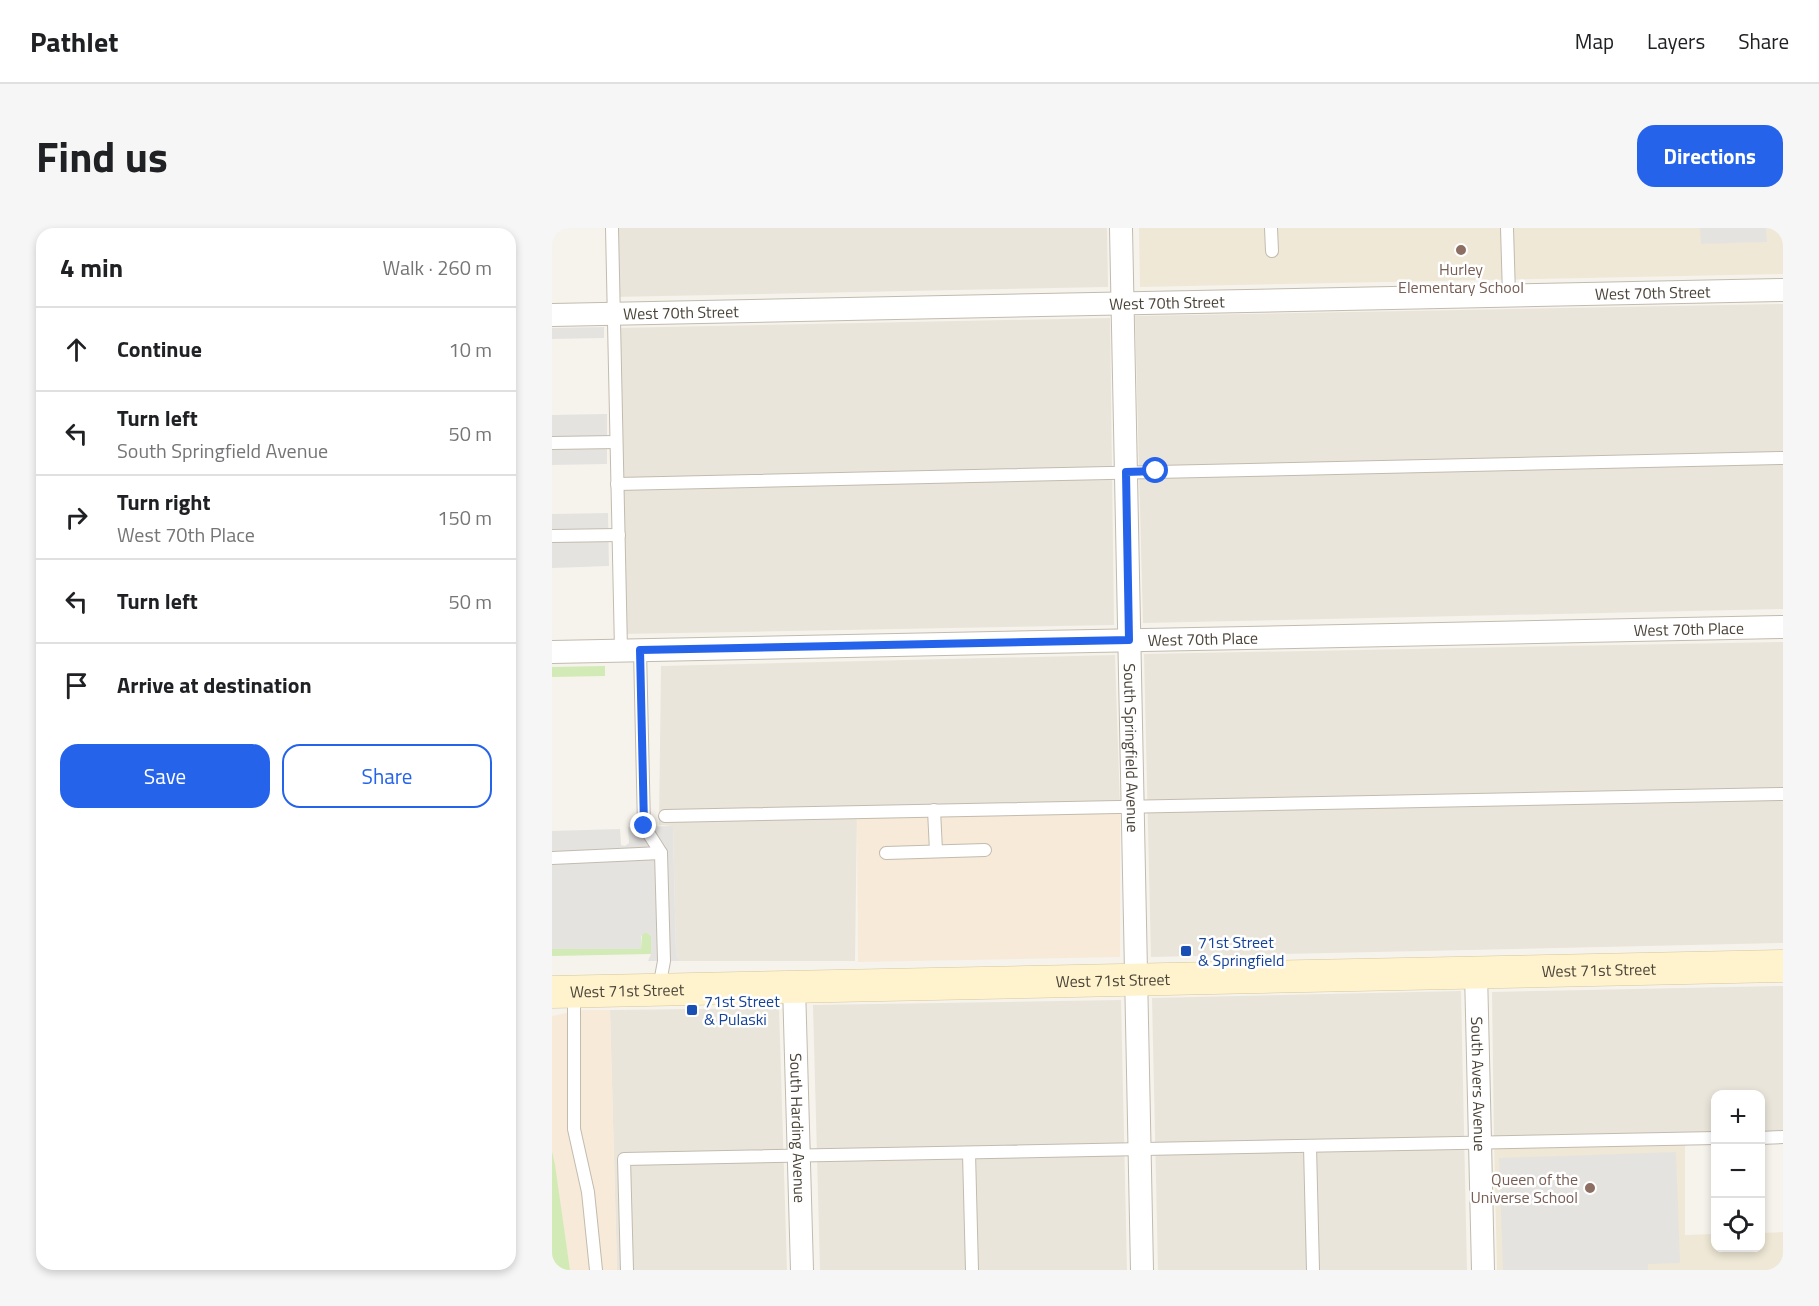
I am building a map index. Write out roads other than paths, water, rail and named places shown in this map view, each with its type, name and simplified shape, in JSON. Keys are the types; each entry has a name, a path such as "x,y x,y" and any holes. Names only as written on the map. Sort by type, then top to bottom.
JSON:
{"main road":[{"name":"West 71st Street","path":"563,992 1783,966"}],"street":[{"name":"South Springfield Avenue","path":"1121,228 1142,1270"},
{"name":"West 70th Street","path":"552,315 1783,290"},
{"name":"West 70th Place","path":"552,651 1783,627"},
{"name":"South Avers Avenue","path":"1476,972 1483,1270"},
{"name":"South Harding Avenue","path":"795,986 802,1270"}],"lane":[{"path":"612,228 619,535 644,826 661,854 664,961 658,989"},
{"path":"1271,228 1272,251"},
{"path":"1506,228 1509,296"},
{"path":"552,443 616,442"},
{"path":"617,484 1783,458"},
{"path":"552,536 619,535"},
{"path":"665,816 1783,794"},
{"path":"934,810 936,851"},
{"path":"886,853 985,850"},
{"path":"552,858 661,854"},
{"path":"563,992 574,1129 588,1192 596,1270"},
{"path":"1765,1138 1783,1137"},
{"path":"627,1270 624,1159 1711,1138"},
{"path":"1310,1146 1313,1270"},
{"path":"969,1153 972,1270"}],"place":[{"name":"Hurley Elementary School","path":"1461,250"},
{"name":"71st Street & Springfield","path":"1186,951"},
{"name":"71st Street & Pulaski","path":"692,1010"},
{"name":"Queen of the Universe School","path":"1590,1188"}]}
